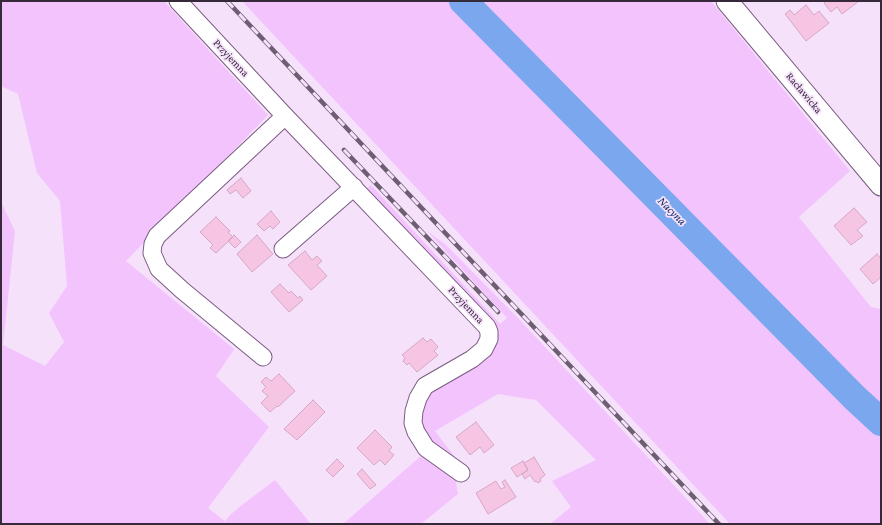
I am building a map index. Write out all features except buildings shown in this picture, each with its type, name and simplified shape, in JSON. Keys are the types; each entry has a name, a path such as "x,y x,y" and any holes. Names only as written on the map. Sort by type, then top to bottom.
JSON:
{"street":[{"name":"Przyjemna","path":"178,1 284,116 354,187 487,327 489,339 484,349 472,359 425,386 418,398 414,411 413,423 416,432 426,448 461,473"},
{"name":"Racławicka","path":"727,1 881,185"},
{"path":"263,357 159,269 152,253 153,244 157,236 284,116"},
{"path":"284,249 354,187"}],"shaded area":[{"path":"1,1 164,1 268,115 126,261 234,349 239,342 216,376 269,427 208,508 225,521 242,505 275,480 311,524 1,524 1,202 15,231 3,345 45,366 64,342 49,313 67,286 60,201 37,173 18,94 1,86"},
{"path":"242,1 456,1 848,396 881,427 881,524 730,524"},
{"path":"470,1 711,1 850,171 799,217 871,307 881,309 881,411 844,378 695,230"},
{"path":"371,185 500,324 507,318 427,231 446,245 517,317 710,524 550,524 571,507 552,481 596,460 536,400 498,394 435,431 457,460 432,448 419,420 426,393 494,337 365,190"},
{"path":"422,455 455,476 458,494 421,524 343,524"}],"waterway":[{"name":"Nacyna","path":"463,1 855,398 881,422"}],"railway":[{"path":"227,1 719,524"},
{"path":"344,150 498,312"}]}
